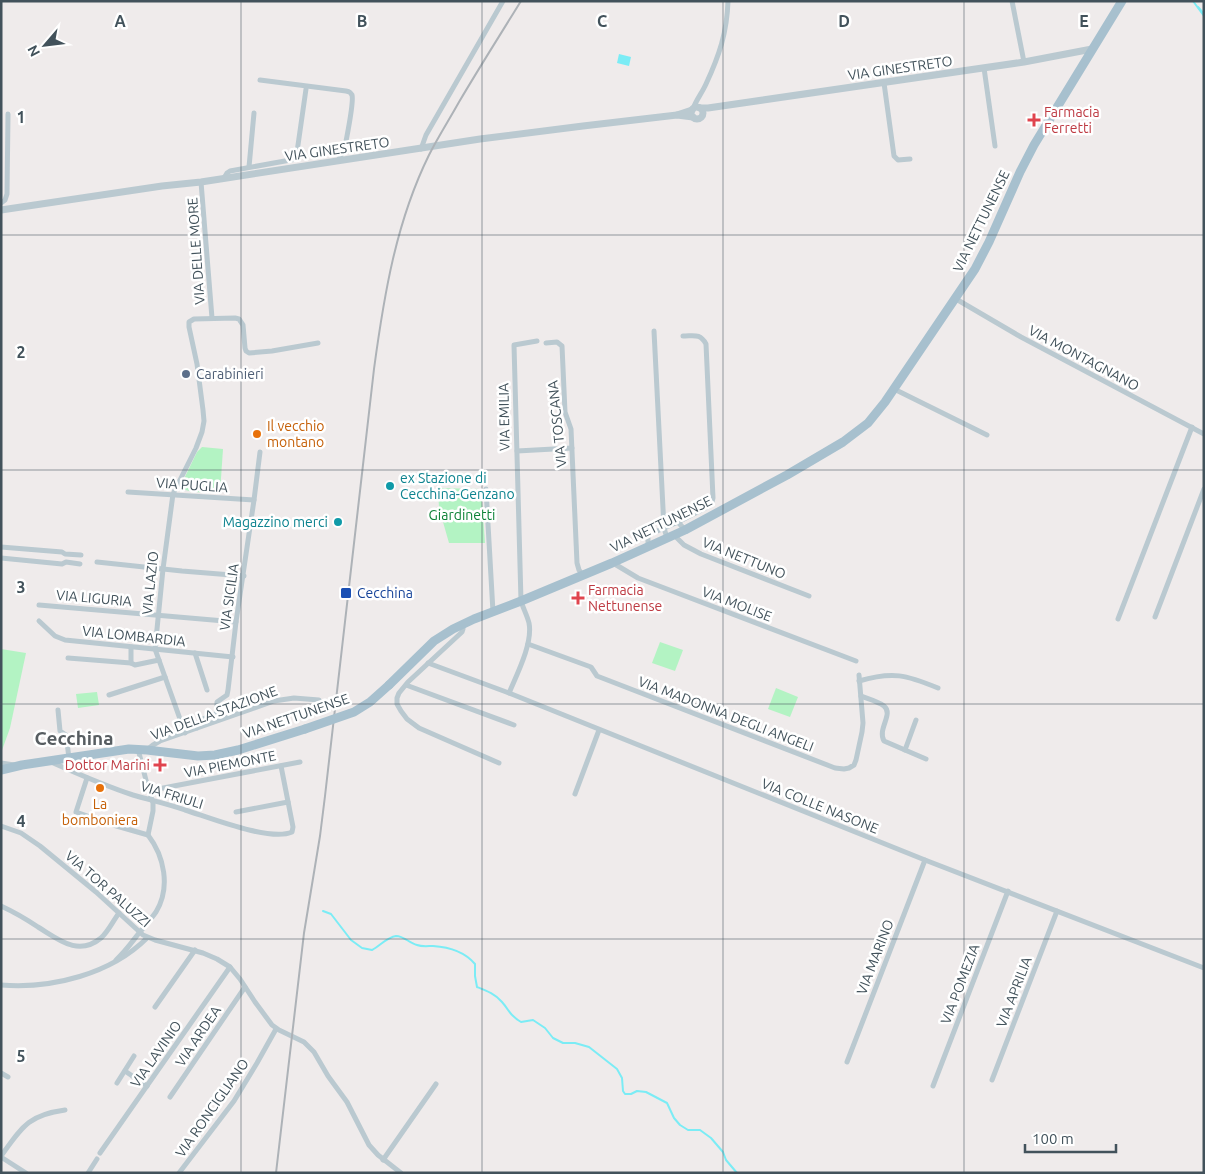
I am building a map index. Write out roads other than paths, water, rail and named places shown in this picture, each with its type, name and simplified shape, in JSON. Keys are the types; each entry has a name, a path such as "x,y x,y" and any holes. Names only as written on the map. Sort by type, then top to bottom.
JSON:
{"main road":[{"name":"VIA NETTUNENSE","path":"1,770 49,760 129,749 198,756 219,754 238,750 341,718 370,702 434,641 462,624 612,563 685,530 847,440 870,420 894,389 956,299 978,263 1031,150 1122,1"}],"street":[{"path":"421,149 426,135 503,1"},
{"path":"696,112 701,94 716,64 721,48 727,21 728,1"},
{"path":"1012,1 1024,62"},
{"name":"VIA GINESTRETO","path":"1,210 201,182 480,139 677,115 711,108 1024,62 1092,49"},
{"path":"984,68 995,146"},
{"path":"260,80 350,92 352,99 348,129 344,150 338,161"},
{"path":"884,82 894,156 898,160 910,159"},
{"path":"224,178 229,172 296,159 306,89"},
{"path":"249,167 254,113"},
{"path":"1,203 6,200 8,194 8,114"},
{"name":"VIA DELLE MORE","path":"201,182 212,318"},
{"name":"VIA MONTAGNANO","path":"956,299 1020,337 1204,434"},
{"name":"VIA DELLE MORE","path":"200,438 204,421 196,357 188,324 190,321 212,318 235,318 241,320 244,348 249,353 318,343"},
{"path":"654,331 664,528 670,536"},
{"path":"648,547 648,535 709,506 713,498 706,344 698,336 683,336"},
{"name":"VIA EMILIA","path":"520,601 514,345 537,341"},
{"name":"VIA TOSCANA","path":"546,343 557,342 562,346 565,412 571,426 577,563 582,574"},
{"path":"894,389 987,435"},
{"path":"1118,619 1192,428"},
{"name":"VIA LAZIO","path":"184,733 155,649 173,494 200,438"},
{"path":"517,452 572,448"},
{"name":"VIA SICILIA","path":"197,728 200,720 217,713 217,702 228,693 260,452"},
{"path":"1155,617 1204,489"},
{"path":"486,490 493,612"},
{"name":"VIA PUGLIA","path":"128,492 254,500"},
{"path":"678,522 685,530"},
{"name":"VIA NETTUNO","path":"670,536 684,546 701,554 809,596"},
{"path":"1,547 81,555"},
{"path":"1,558 80,564"},
{"path":"97,562 244,576"},
{"name":"VIA MOLISE","path":"612,563 638,578 856,661"},
{"path":"510,694 528,644 530,631 529,622 520,601"},
{"name":"VIA LIGURIA","path":"39,605 236,622"},
{"name":"VIA LOMBARDIA","path":"39,621 55,636 65,640 233,657"},
{"path":"462,624 462,632 399,693 397,698 398,704 410,722 419,728 499,763"},
{"name":"VIA MADONNA DEGLI ANGELI","path":"528,644 591,667 597,676 839,769 851,768 856,760 862,728 859,675"},
{"path":"131,647 131,663"},
{"path":"195,653 207,690"},
{"path":"68,658 136,665 159,660"},
{"name":"VIA COLLE NASONE","path":"428,663 925,860 1204,968"},
{"path":"859,681 881,676 902,676 916,679 938,688"},
{"path":"109,695 165,677"},
{"path":"406,685 514,725"},
{"path":"861,696 886,708 888,714 881,733 884,741 926,759"},
{"name":"VIA DELLA STAZIONE","path":"143,749 157,742 274,701 294,698 319,700"},
{"path":"58,710 60,731 66,735 69,758"},
{"path":"904,750 916,720"},
{"path":"576,794 599,730"},
{"path":"143,749 153,811 148,834"},
{"name":"VIA FRIULI","path":"49,760 87,778 134,795 256,832 285,834 292,832 294,827 288,802"},
{"name":"VIA PIEMONTE","path":"149,792 300,762"},
{"path":"1,764 15,766"},
{"path":"236,812 288,802 281,766"},
{"path":"87,778 76,812 113,825 148,834 160,856 164,870 164,885 156,911 140,933 116,960"},
{"path":"158,789 160,802"},
{"name":"VIA TOR PALUZZI","path":"1,826 20,833 40,846 78,876 147,938 195,950 211,956 230,967 276,1029 301,1040 314,1052 328,1076 347,1102 367,1143 383,1160 401,1173"},
{"name":"VIA MARINO","path":"847,1062 925,860"},
{"name":"VIA POMEZIA","path":"933,1086 1008,892"},
{"path":"1,906 35,924 60,941 77,946 90,944 101,938 119,913"},
{"name":"VIA APRILIA","path":"992,1080 1057,911"},
{"path":"1,985 28,985 78,977 100,970 129,953 147,938"},
{"path":"155,1007 195,950"},
{"name":"VIA LAVINIO","path":"100,1153 230,967"},
{"name":"VIA ARDEA","path":"170,1097 245,987"},
{"name":"VIA RONCIGLIANO","path":"179,1173 234,1101 258,1063 276,1029"},
{"path":"117,1083 134,1056"},
{"path":"125,1071 147,1086"},
{"path":"1,1073 8,1077"},
{"path":"383,1160 436,1084"},
{"path":"26,1173 1,1156 20,1131 32,1120 48,1112 64,1110"},
{"path":"88,1173 97,1159"}],"water":[{"path":"619,54 631,57 629,66 617,63"}],"waterway":[{"path":"1193,1 1204,16"},
{"path":"1198,7 1204,14"},
{"path":"323,911 331,914 351,940 362,948 372,950 396,936 419,946 445,947 456,950 466,956 475,964 477,987 497,997 514,1017 521,1022 533,1020 545,1028 553,1038 563,1043 575,1043 589,1047 617,1069 622,1078 625,1094 637,1091 646,1092 667,1103 674,1118 680,1125 688,1130 700,1130 711,1138 737,1173"}],"railway":[{"path":"276,1173 304,933 325,796 374,369 387,286 408,206 429,155 521,1"}],"place":[{"name":"Farmacia Ferretti","path":"1034,120"},
{"name":"Carabinieri","path":"186,374"},
{"name":"Il vecchio montano","path":"257,434"},
{"name":"ex Stazione di Cecchina-Genzano","path":"390,486"},
{"name":"Magazzino merci","path":"338,522"},
{"name":"Cecchina","path":"346,593"},
{"name":"Farmacia Nettunense","path":"578,598"},
{"name":"Dottor Marini","path":"160,765"},
{"name":"La bomboniera","path":"100,788"}],"district":[{"name":"Cecchina","path":"74,738"}],"park label":[{"name":"Giardinetti","path":"462,515"}]}
